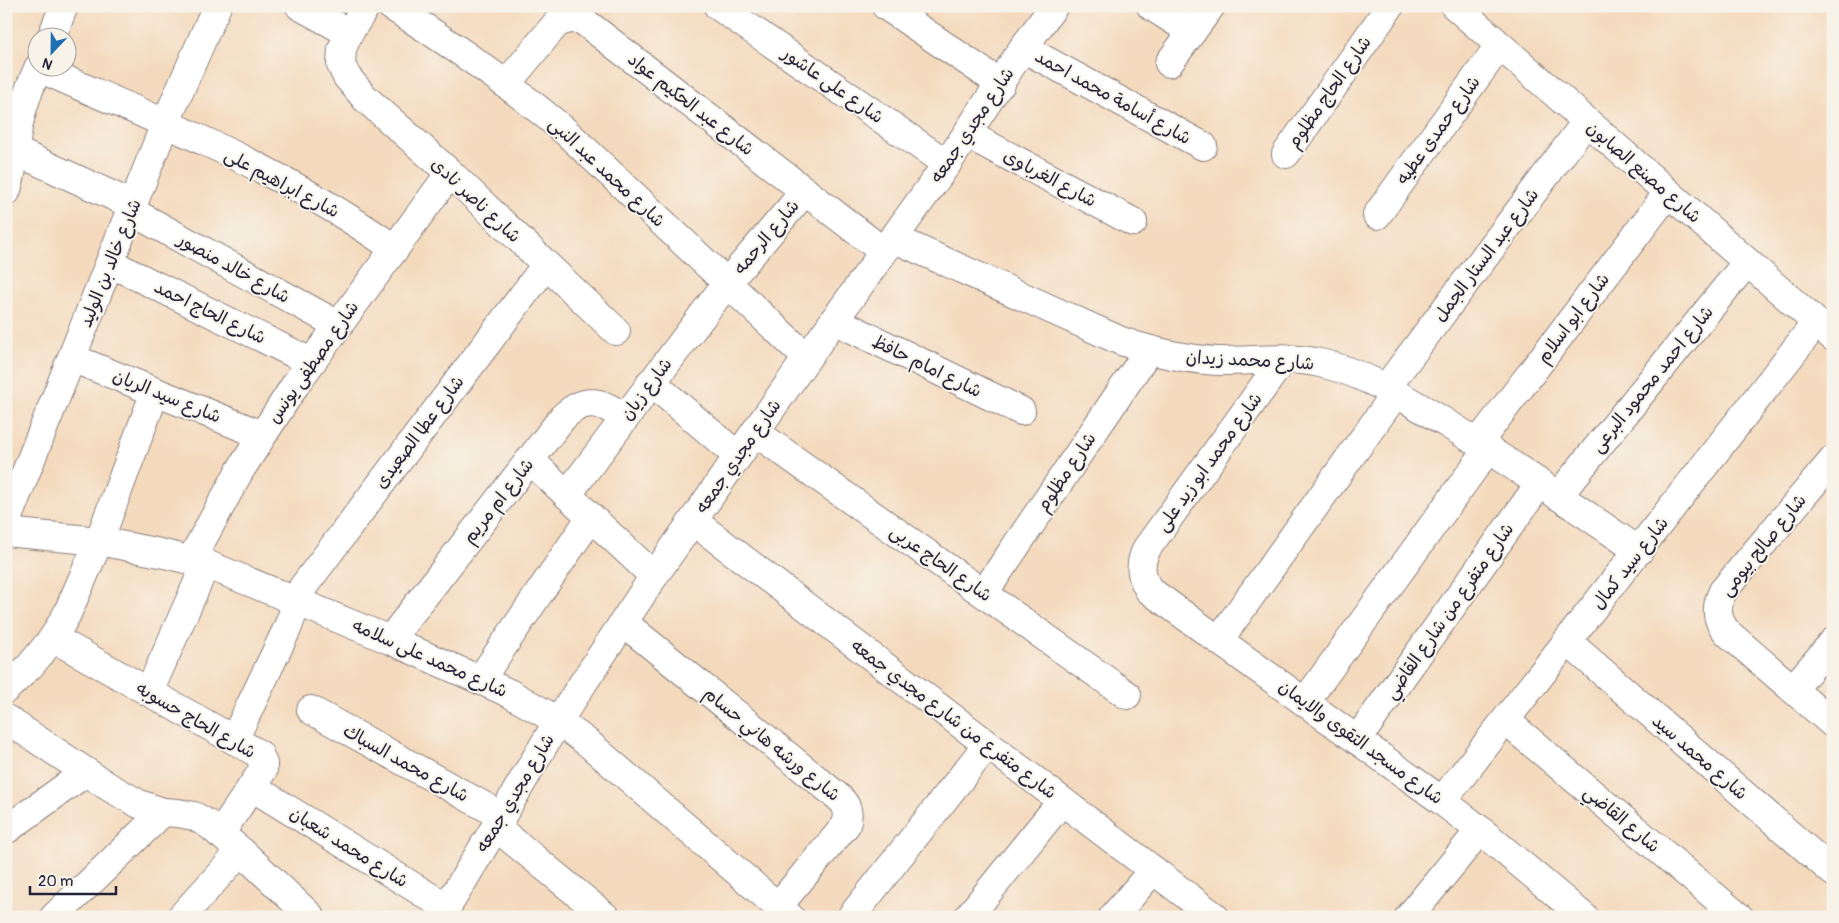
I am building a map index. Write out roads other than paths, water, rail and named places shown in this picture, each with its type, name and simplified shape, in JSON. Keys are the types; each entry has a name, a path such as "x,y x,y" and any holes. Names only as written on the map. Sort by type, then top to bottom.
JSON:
{"street":[{"path":"55,28 64,6"},
{"name":"شارع خالد بن الوليد","path":"6,522 166,124 217,6"},
{"path":"300,6 349,33 366,6"},
{"name":"شارع محمد عبد النبى","path":"391,6 445,40 506,83 566,132 807,358"},
{"name":"شارع على عاشور","path":"718,6 948,164"},
{"path":"886,6 1001,84"},
{"name":"شارع مجدي جمعه","path":"442,914 558,721 654,576 888,244 948,164 1023,48 1054,6"},
{"path":"1151,6 1192,32"},
{"path":"1169,63 1211,6"},
{"name":"شارع الحاج مظلوم","path":"1286,154 1390,6"},
{"name":"شارع مصنع الصابون","path":"1455,6 1824,330"},
{"name":"شارع عبد الحكيم عواد","path":"506,83 556,24 574,18 582,20 805,190 888,244"},
{"name":"شارع ناصر نادى","path":"349,33 342,49 341,65 347,77 365,98 450,174 616,331"},
{"name":"شارع حمدى عطيه","path":"1377,215 1499,46"},
{"name":"شارع أسامة محمد احمد","path":"1023,48 1203,146"},
{"path":"6,192 24,101 34,78"},
{"name":"شارع ابراهيم على","path":"61,78 166,124 255,166 356,222 395,249"},
{"name":"شارع عبد الستار الجمل","path":"1219,640 1391,390 1586,122"},
{"name":"شارع الغرباوى","path":"967,134 1133,222"},
{"name":"شارع خالد منصور","path":"15,151 132,208 338,325"},
{"name":"شارع مصطفى يونس","path":"149,692 198,562 239,472 311,362 450,174"},
{"name":"شارع الرحمه","path":"727,283 805,190"},
{"name":"شارع ابو اسلام","path":"1305,702 1483,446 1668,193"},
{"name":"شارع محمد زيدان","path":"888,244 1121,341 1149,350 1184,358 1218,361 1284,358 1319,362 1352,372 1391,390 1483,446 1639,551"},
{"name":"شارع احمد محمود البرعى","path":"1549,490 1747,262"},
{"name":"شارع الحاج احمد","path":"110,264 311,362"},
{"name":"شارع عطا الصعيدى","path":"234,740 286,629 303,587 546,265"},
{"name":"شارع زيان","path":"567,495 727,283"},
{"name":"شارع امام حافظ","path":"834,320 1021,411"},
{"name":"شارع سيد كمال","path":"1442,802 1639,551 1824,330"},
{"name":"شارع مظلوم","path":"984,593 1149,350"},
{"name":"شارع سيد الريان","path":"72,358 262,435"},
{"name":"شارع محمد ابو زيد على","path":"1141,569 1142,558 1146,548 1284,358"},
{"path":"651,382 738,456"},
{"path":"6,689 30,666 53,638 67,614 98,541 155,392"},
{"name":"شارع ام مريم","path":"390,640 571,409 593,402 605,405 624,418"},
{"name":"شارع الحاج عربى","path":"754,432 1127,695"},
{"path":"530,460 654,576"},
{"name":"شارع صالح بيومى","path":"1793,689 1728,634 1718,618 1717,609 1723,591 1833,460"},
{"name":"شارع متفرع من شارع القاضي","path":"1357,740 1549,490"},
{"path":"480,680 591,517"},
{"name":"شارع متفرع من شارع مجدي جمعه","path":"693,521 1215,917"},
{"name":"شارع محمد على سلامه","path":"6,532 98,541 198,562 390,640 509,693 558,721 588,743 784,912"},
{"name":"شارع مسجد التقوى والايمان","path":"1141,569 1143,580 1149,590 1480,830 1584,917"},
{"name":"شارع ورشه هاني حسام","path":"624,623 837,796 846,806 848,818 842,830 784,912"},
{"name":"شارع الحاج حسوبه","path":"53,638 259,754 262,759 263,770 220,834"},
{"name":"شارع محمد سيد","path":"1568,642 1833,872"},
{"path":"1833,642 1793,689 1833,724"},
{"name":"شارع محمد السباك","path":"311,710 499,822 606,917"},
{"path":"6,719 86,772 139,804 163,812 194,816 208,824 241,851 312,917"},
{"name":"شارع القاضي","path":"1506,721 1739,917"},
{"path":"851,917 987,744"},
{"path":"6,830 86,772"},
{"name":"شارع محمد شعبان","path":"252,787 442,914"},
{"path":"968,917 1062,801"},
{"path":"54,917 163,812"},
{"path":"1419,913 1480,830"},
{"path":"181,917 241,851"},
{"path":"1114,917 1153,870"}]}
